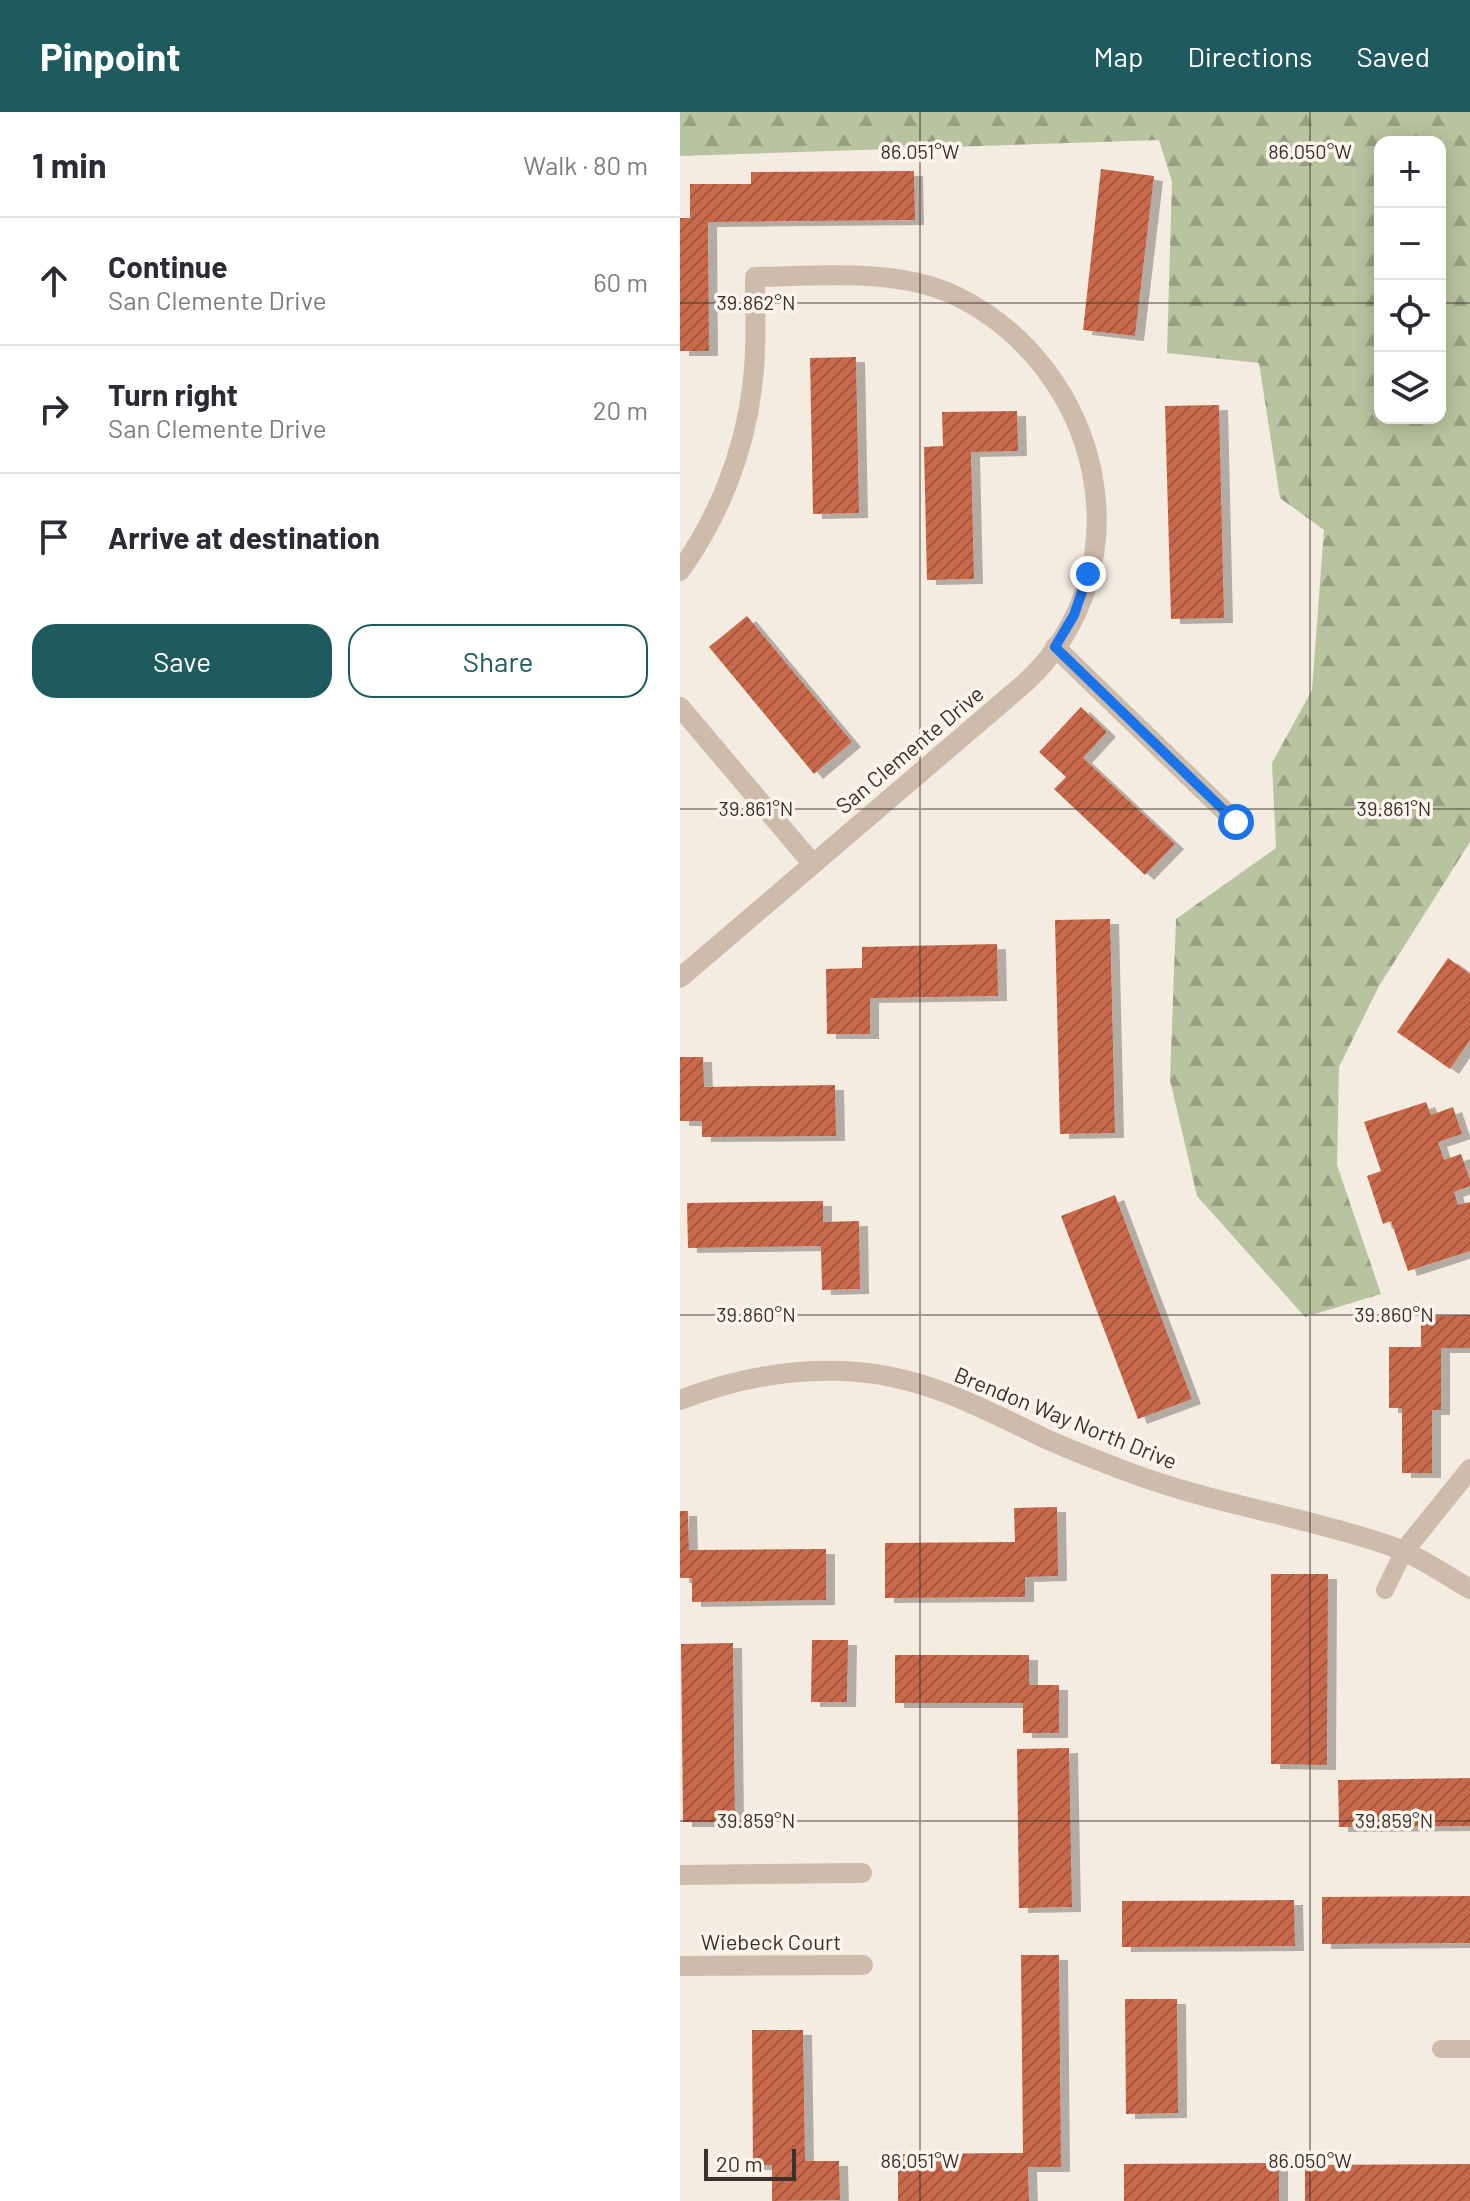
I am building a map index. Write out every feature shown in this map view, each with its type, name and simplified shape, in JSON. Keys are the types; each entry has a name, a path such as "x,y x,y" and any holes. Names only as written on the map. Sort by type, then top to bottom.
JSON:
{"street":[{"name":"San Clemente Drive","path":"680,571 703,536 722,497 744,429 754,372 755,277 856,275 926,285 952,294 1023,341 1058,385 1083,435 1096,498 1095,533 1088,574 1074,615 1055,647 1025,683 680,978"},
{"path":"1055,647 1236,822"},
{"path":"680,707 812,863"},
{"name":"Brendon Way North Drive","path":"680,1400 708,1389 775,1373 858,1372 913,1382 983,1407 1070,1449 1165,1485 1365,1537 1404,1551 1470,1589"},
{"path":"1404,1551 1470,1469"},
{"path":"680,1875 862,1873"},
{"name":"Wiebeck Court","path":"680,1966 863,1965"}],"lane":[{"path":"1385,1590 1404,1551"},
{"path":"1441,2049 1470,2049"}],"green space":[{"path":"680,112 1470,112 1470,842 1379,986 1339,1067 1337,1165 1381,1294 1305,1317 1197,1196 1170,1080 1176,919 1276,848 1272,763 1312,690 1324,530 1280,498 1259,363 1167,353 1172,182 1159,140 680,156"}],"building":[{"path":"1101,169 1154,176 1135,336 1083,330"},
{"path":"914,171 915,220 708,222 709,351 680,351 680,218 690,218 690,184 751,184 751,172"},
{"path":"856,357 859,513 813,514 810,358"},
{"path":"1219,405 1224,618 1171,619 1165,406"},
{"path":"1017,411 1018,451 971,452 974,579 927,580 924,447 943,446 942,412"},
{"path":"747,616 852,742 814,774 709,647"},
{"path":"1081,707 1107,732 1083,758 1175,844 1145,875 1054,789 1066,777 1039,752"},
{"path":"1110,919 1115,1133 1060,1134 1055,920"},
{"path":"997,944 998,996 870,998 870,1034 827,1034 826,969 862,968 862,947"},
{"path":"1448,958 1470,974 1470,1040 1450,1069 1397,1032"},
{"path":"680,1057 703,1057 704,1087 835,1085 836,1136 702,1137 702,1121 680,1121"},
{"path":"1426,1102 1431,1115 1453,1107 1462,1134 1438,1142 1444,1160 1461,1154 1470,1180 1470,1186 1454,1192 1458,1205 1470,1202 1470,1251 1408,1271 1391,1221 1383,1224 1367,1176 1381,1171 1364,1122"},
{"path":"1115,1195 1192,1399 1138,1419 1061,1216"},
{"path":"823,1201 823,1222 859,1221 860,1289 822,1290 821,1246 688,1248 687,1203"},
{"path":"1470,1315 1470,1348 1441,1348 1441,1410 1432,1410 1432,1473 1402,1473 1402,1408 1389,1408 1389,1347 1421,1347 1421,1316"},
{"path":"1057,1507 1058,1576 1025,1577 1025,1597 885,1598 885,1543 1015,1542 1014,1508"},
{"path":"680,1511 688,1511 689,1550 826,1549 826,1600 692,1602 692,1578 680,1578"},
{"path":"1271,1574 1328,1574 1327,1765 1271,1764"},
{"path":"812,1640 848,1640 847,1702 811,1702"},
{"path":"733,1643 735,1822 683,1822 681,1644"},
{"path":"895,1655 1029,1655 1029,1685 1059,1685 1059,1733 1023,1733 1023,1703 895,1703"},
{"path":"1069,1748 1072,1907 1019,1908 1017,1749"},
{"path":"1470,1778 1470,1826 1339,1827 1338,1780"},
{"path":"1470,1896 1470,1943 1322,1944 1322,1897"},
{"path":"1294,1900 1295,1946 1122,1947 1122,1901"},
{"path":"1021,1955 1059,1955 1061,2167 1028,2167 1029,2201 898,2201 898,2154 1023,2153"},
{"path":"1125,1999 1177,1999 1178,2113 1126,2114"},
{"path":"752,2030 803,2030 805,2161 839,2161 840,2200 772,2201 772,2165 753,2165"},
{"path":"1279,2163 1279,2201 1124,2201 1124,2164"},
{"path":"1470,2164 1470,2201 1305,2201 1305,2165"}],"route":[{"path":"1088,574 1074,615 1055,647 1236,822"}]}
